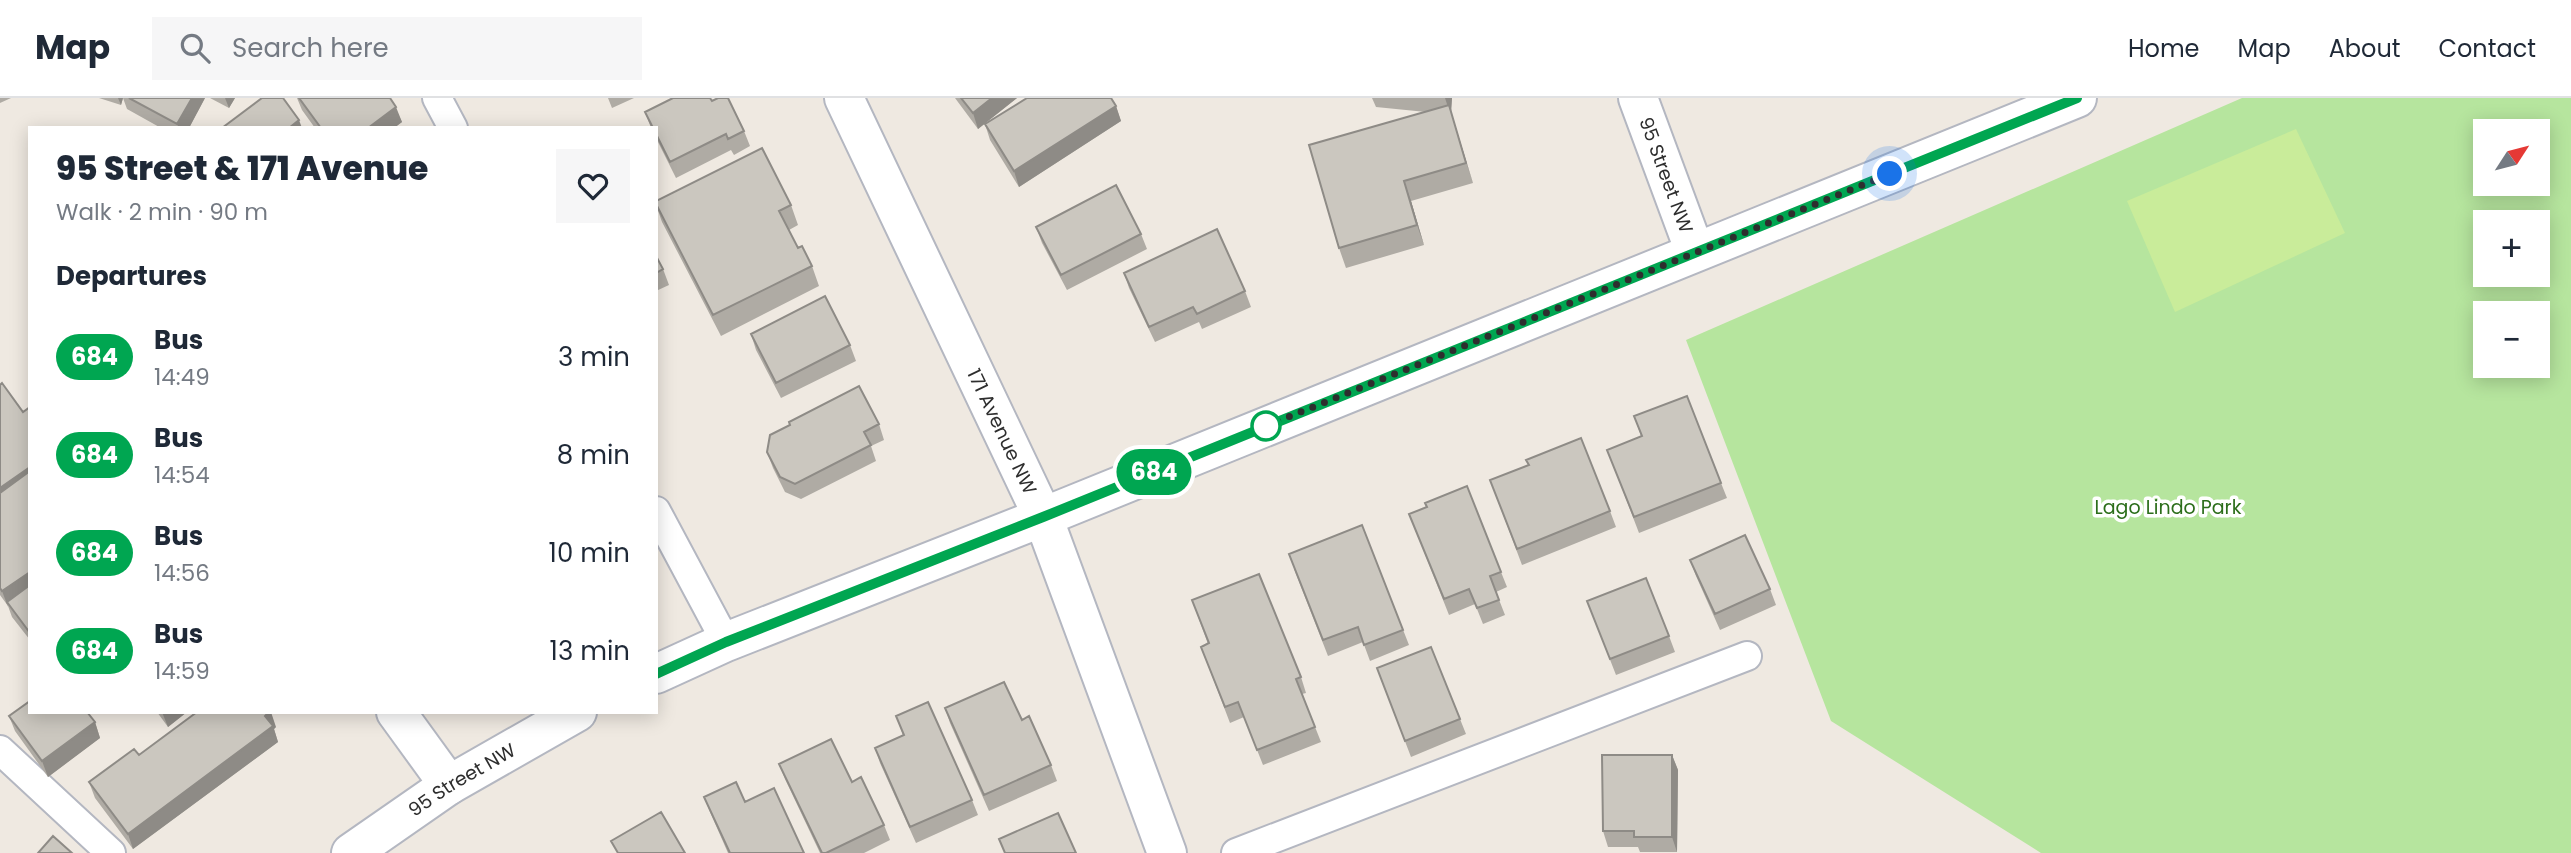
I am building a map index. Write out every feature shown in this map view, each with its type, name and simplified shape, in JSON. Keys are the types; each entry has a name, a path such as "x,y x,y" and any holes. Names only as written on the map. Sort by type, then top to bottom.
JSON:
{"street":[{"name":"171 Avenue NW","path":"844,98 1043,517 1167,853"},
{"name":"95 Street NW","path":"1638,98 1695,252"},
{"name":"95 Street NW","path":"658,673 726,642 1043,517 2077,98"},
{"path":"397,714 449,785"},
{"name":"95 Street NW","path":"351,853 449,785 573,714"}],"lane":[{"path":"437,98 452,126"},
{"path":"658,515 726,642"},
{"path":"1236,853 1747,656"},
{"path":"0,750 111,853"}],"green space":[{"name":"Lago Lindo Park","path":"2242,98 2571,98 2571,853 2041,853 1831,721 1686,340"},
{"path":"2296,129 2345,233 2175,312 2127,201"}],"building":[{"path":"129,98 192,98 177,124"},
{"path":"262,98 283,98 299,120 292,126 225,126"},
{"path":"299,98 390,98 396,107 371,126 320,126"},
{"path":"673,98 710,98 712,101 728,98 744,131 728,139 726,134 670,162 658,138 658,126 652,126 645,112"},
{"path":"961,98 992,98 973,113"},
{"path":"1027,98 1111,98 1116,106 1014,171 985,124"},
{"path":"1449,105 1466,163 1404,181 1417,225 1339,248 1309,145"},
{"path":"762,148 791,205 779,211 798,248 802,246 812,266 713,315 658,208 658,200"},
{"path":"1116,185 1141,234 1061,275 1036,227"},
{"path":"1217,229 1245,291 1197,314 1193,307 1149,327 1124,273"},
{"path":"825,296 850,345 776,383 751,334"},
{"path":"2,383 23,412 28,408 28,468 0,488"},
{"path":"859,386 879,424 864,432 871,445 795,484 780,477 767,452 770,435 790,425 789,422"},
{"path":"1687,396 1721,483 1634,517 1607,450 1642,436 1634,416"},
{"path":"1581,438 1610,511 1517,549 1490,480 1529,465 1526,460"},
{"path":"28,472 28,573 2,591 0,588 0,493"},
{"path":"1467,486 1501,572 1490,576 1499,600 1477,608 1469,589 1444,599 1409,514 1427,507 1425,503"},
{"path":"1362,525 1403,630 1364,645 1358,627 1323,640 1289,554"},
{"path":"1745,535 1770,589 1715,614 1690,560"},
{"path":"1259,574 1301,677 1296,679 1315,727 1257,750 1238,702 1225,707 1201,647 1209,643 1192,600"},
{"path":"1646,578 1669,636 1610,659 1587,601"},
{"path":"28,586 28,630 7,602"},
{"path":"1431,647 1460,719 1405,741 1377,668"},
{"path":"1004,682 1022,720 1029,716 1051,765 984,795 945,708"},
{"path":"28,702 28,714 89,714 95,722 42,761 9,716"},
{"path":"928,702 972,800 910,827 875,748 904,735 896,716"},
{"path":"194,714 267,714 265,716 273,726 128,834 89,782 134,749 139,755"},
{"path":"831,739 852,782 861,777 884,825 822,853 779,764"},
{"path":"1602,755 1672,755 1672,837 1634,837 1634,831 1603,831"},
{"path":"736,782 745,802 774,788 804,853 730,853 704,797"},
{"path":"661,812 685,853 618,853 611,841"},
{"path":"1058,813 1076,853 1005,853 999,839"},
{"path":"53,836 72,853 38,853"}],"bus line":[{"name":"684","path":"658,673 726,642 1043,517 2077,98"}],"route":[{"path":"1266,426 1890,174"}]}
